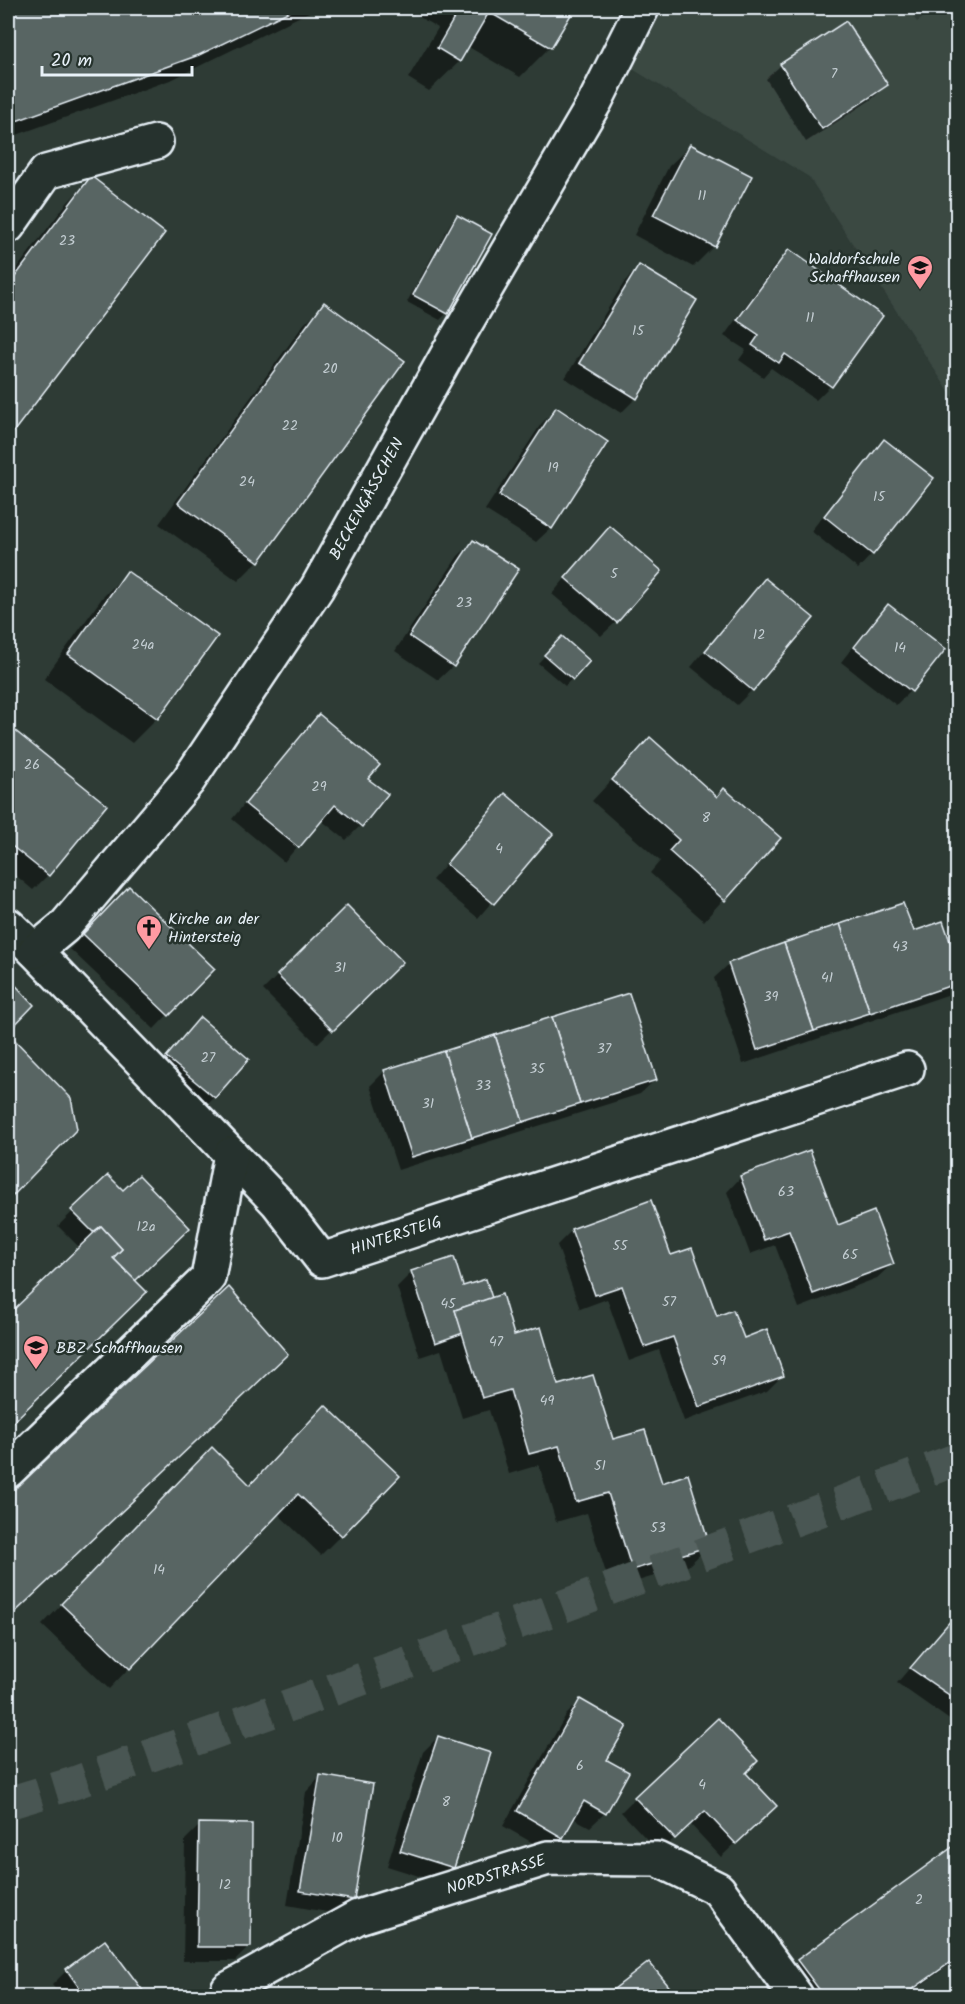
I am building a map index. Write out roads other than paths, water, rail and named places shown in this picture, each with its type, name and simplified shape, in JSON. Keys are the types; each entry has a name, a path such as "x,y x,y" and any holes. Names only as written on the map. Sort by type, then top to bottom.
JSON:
{"street":[{"name":"BECKENGÄSSCHEN","path":"35,951 64,927 188,781 317,588 450,350 595,102 642,8"},
{"path":"8,226 46,172 156,142"},
{"name":"HINTERSTEIG","path":"8,926 35,951 277,1202 322,1260 907,1069"},
{"path":"8,1471 208,1278 231,1155"},
{"name":"NORDSTRASSE","path":"228,1989 358,1917 548,1858 657,1859 718,1889 796,1996"}],"tunnel":[{"path":"8,1803 74,1783 523,1621 958,1459"}],"place":[{"name":"Waldorfschule Schaffhausen","path":"920,291"},
{"name":"Kirche an der Hintersteig","path":"149,951"},
{"name":"BBZ Schaffhausen","path":"36,1371"}]}
